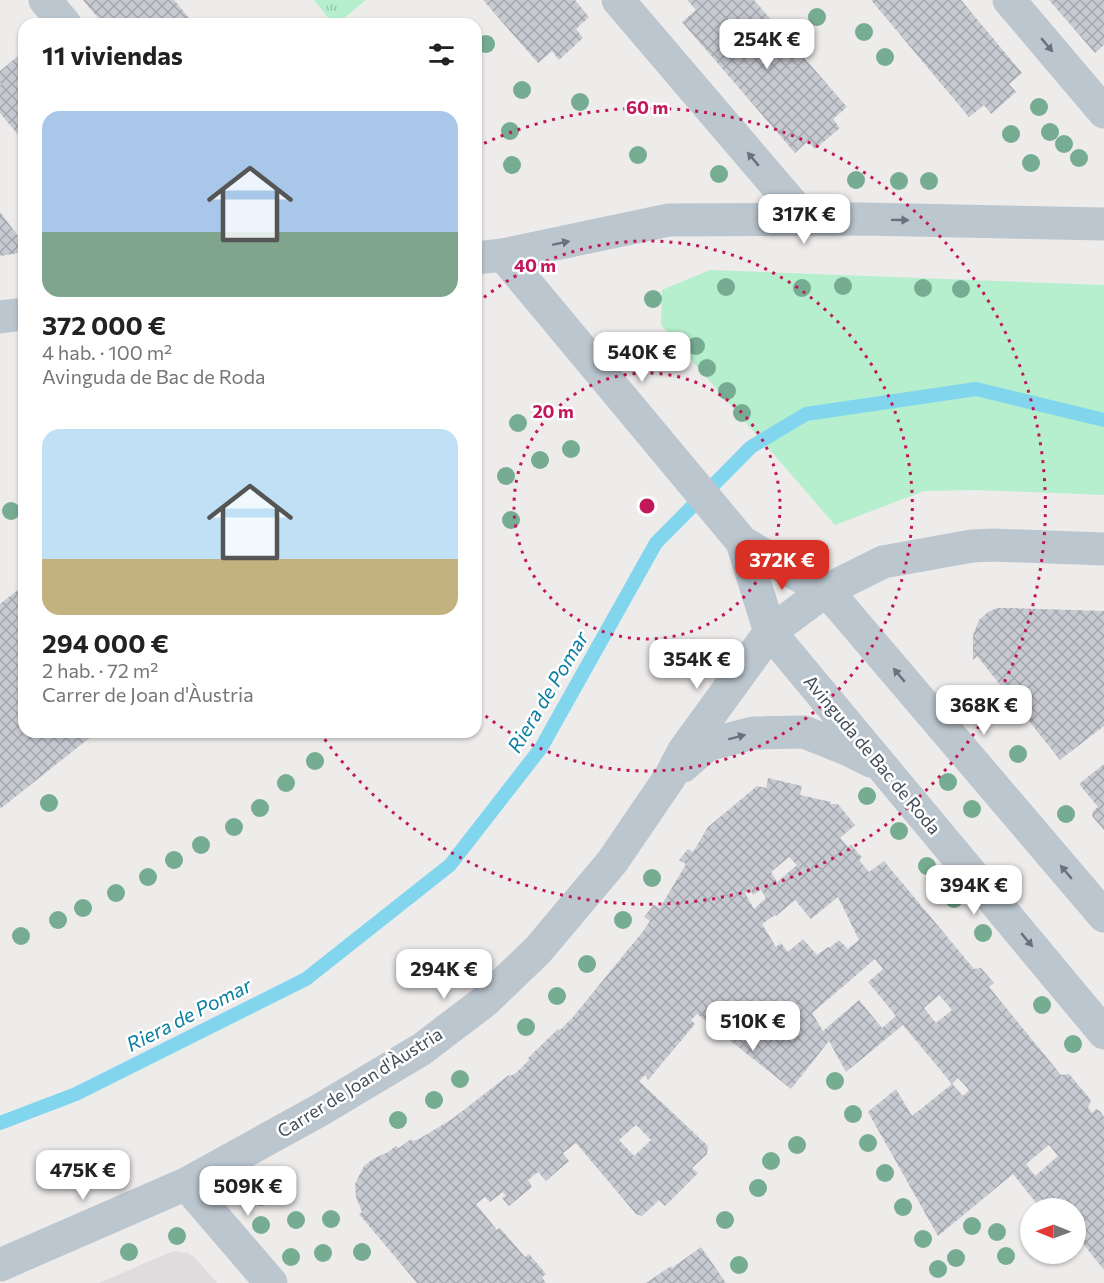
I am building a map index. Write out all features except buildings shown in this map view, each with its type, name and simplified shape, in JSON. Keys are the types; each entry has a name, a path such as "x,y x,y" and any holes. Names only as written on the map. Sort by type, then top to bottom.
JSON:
{"street":[{"path":"45,0 60,18"},
{"path":"618,0 805,219"},
{"path":"1009,0 1104,112"},
{"path":"489,256 669,220 805,219 1104,224"},
{"name":"Avinguda de Bac de Roda","path":"489,256 742,543 825,591 847,614 1104,916"},
{"path":"0,317 18,315"},
{"name":"Avinguda de Bac de Roda","path":"742,543 770,632 1104,1033"},
{"name":"Carrer de Joan d'Àustria","path":"0,1265 186,1184 320,1110 422,1049 484,1001 538,950 612,862 670,777 694,737 770,632 825,591 883,562 972,546 1104,549"},
{"name":"Carrer de Joan d'Àustria","path":"670,777 707,745 753,733 804,732 849,750 882,767"},
{"path":"186,1184 270,1283"}],"shaded area":[{"path":"173,1251 188,1253 194,1257 217,1283 99,1283"}],"green space":[{"path":"314,0 366,0 344,18 328,18"},
{"path":"710,270 1104,285 1104,495 976,490 924,491 835,525 661,325 662,290"}],"waterway":[{"name":"Riera de Pomar","path":"0,1123 76,1094 306,979 450,865 541,748 656,543 751,447 806,414 976,389 1104,420"}]}
